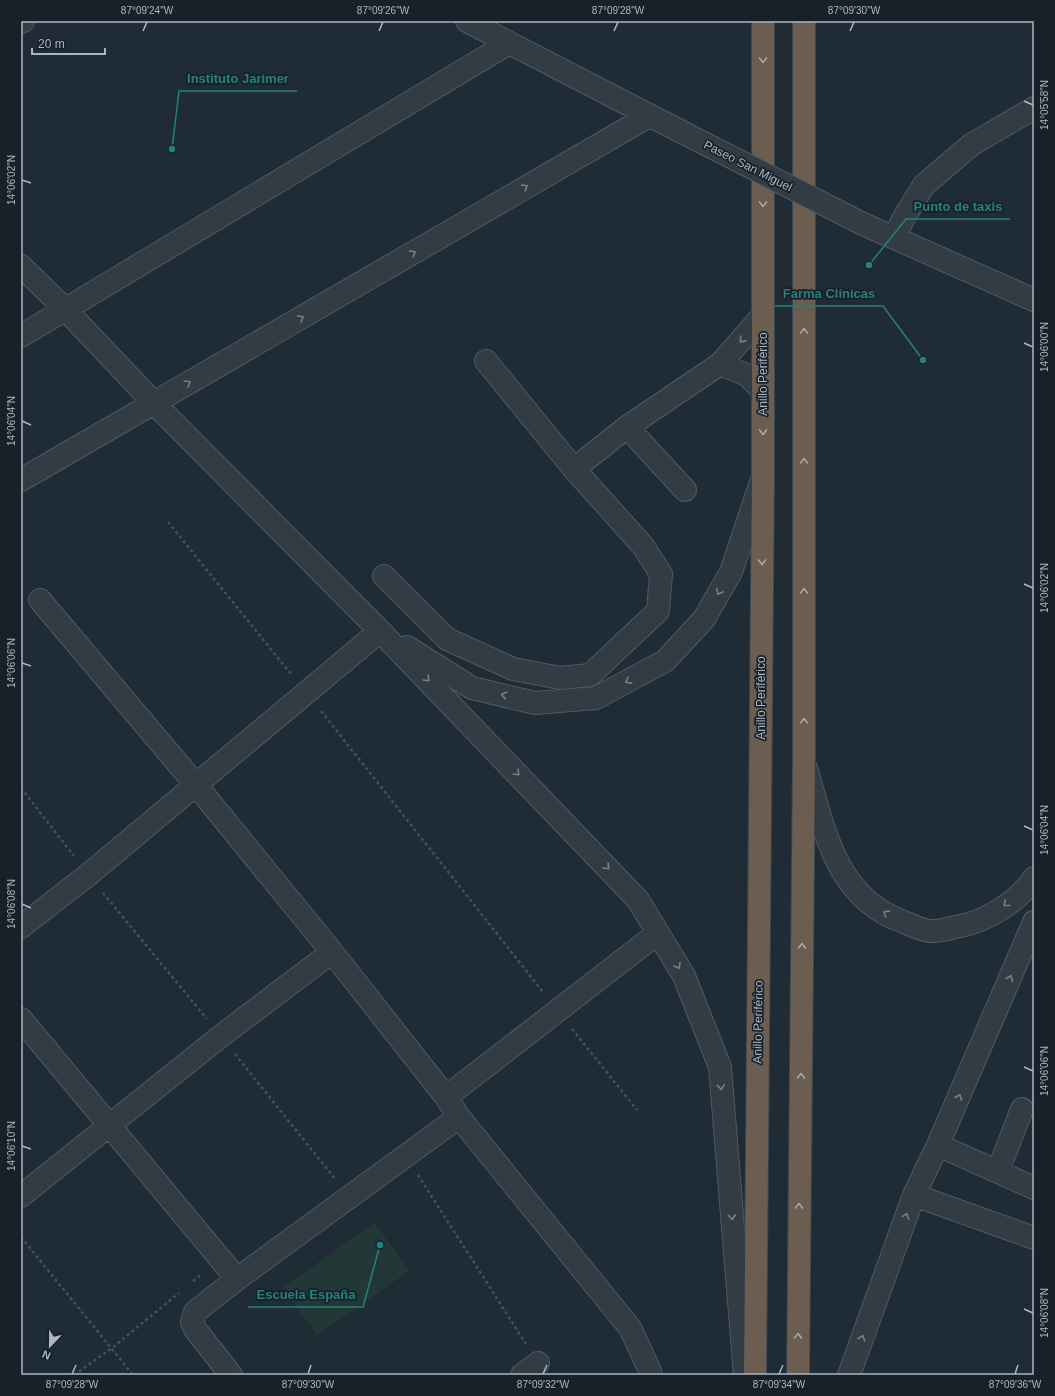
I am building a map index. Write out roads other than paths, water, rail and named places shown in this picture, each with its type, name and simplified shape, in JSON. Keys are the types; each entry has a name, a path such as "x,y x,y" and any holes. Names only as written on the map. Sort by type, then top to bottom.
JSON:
{"highway":[{"name":"Anillo Periférico","path":"754,1375 763,477 762,21"},
{"path":"798,1375 804,760 804,21"}],"street":[{"name":"Paseo San Miguel","path":"467,21 649,116 863,224 1034,300"},
{"path":"21,336 509,43"},
{"path":"894,237 924,185 971,145 1034,108"},
{"path":"21,480 649,116"},
{"path":"21,266 65,309 154,403 380,631 638,900 684,976 720,1067 745,1375"},
{"path":"574,469 627,427 720,364 763,315"},
{"path":"384,576 447,639 513,669 560,678 590,675 658,611 661,574 643,546 574,469 486,361"},
{"path":"720,364 747,375 763,390"},
{"path":"627,427 685,490"},
{"path":"380,631 472,688 535,703 596,698 665,661 704,619 730,572 763,477"},
{"path":"40,600 196,785 332,952 446,1097 459,1117 630,1328 651,1375"},
{"path":"21,927 88,875 380,631"},
{"path":"804,760 828,843 844,874 864,900 894,919 931,931 968,925 994,914 1028,887 1034,878"},
{"path":"849,1375 914,1195 938,1145 1034,922"},
{"path":"446,1097 658,933"},
{"path":"21,1196 221,1036 332,952"},
{"path":"21,1019 237,1279"},
{"path":"998,1171 1022,1109"},
{"path":"231,1375 195,1329 192,1322 195,1312 237,1279 459,1117"},
{"path":"938,1145 1034,1188"},
{"path":"914,1195 1034,1238"}],"place":[{"name":"Instituto Jarimer","path":"172,149"},
{"name":"Punto de taxis","path":"869,265"},
{"name":"Farma Clínicas","path":"923,360"},
{"name":"Escuela España","path":"380,1245"}]}
